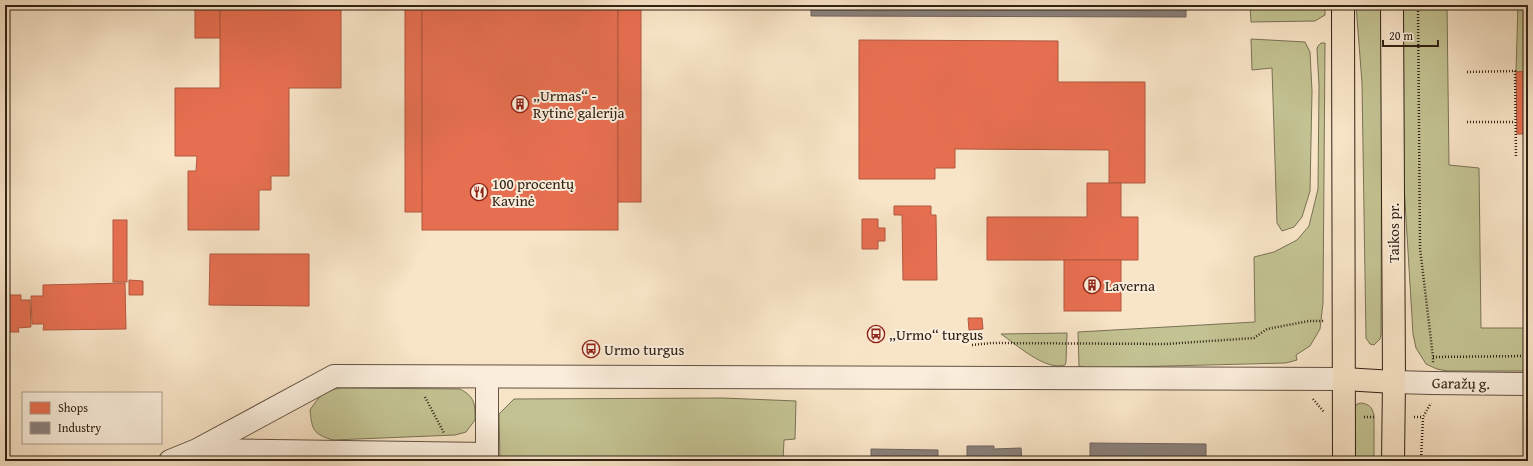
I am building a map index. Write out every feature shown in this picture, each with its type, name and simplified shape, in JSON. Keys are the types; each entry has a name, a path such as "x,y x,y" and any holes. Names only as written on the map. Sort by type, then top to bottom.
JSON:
{"main road":[{"path":"1343,5 1344,461"},
{"name":"Taikos pr.","path":"1392,5 1393,461"},
{"path":"1344,379 1394,382"}],"street":[{"path":"170,461 197,450 334,376 1344,379"},
{"path":"197,450 455,454 487,458 487,377"},
{"name":"Garažų g.","path":"1394,382 1528,384"}],"path":[{"path":"1418,5 1420,248 1433,357 1528,356"},
{"path":"1467,72 1515,71 1516,158"},
{"path":"1467,122 1516,122"},
{"path":"972,345 992,343 1166,344 1254,338 1267,329 1309,321 1322,321"},
{"path":"415,377 455,454"},
{"path":"1421,461 1424,416"}],"shaded area":[{"path":"1250,5 1325,5 1325,15 1315,21 1251,22"},
{"path":"1356,5 1382,5 1381,334 1380,339 1374,345 1370,344 1366,338 1362,83"},
{"path":"1402,5 1447,5 1449,165 1479,168 1481,328 1528,328 1528,371 1447,371 1437,369 1426,364 1416,348 1413,334 1403,168"},
{"path":"1518,5 1528,5 1528,71 1516,72"},
{"path":"1251,39 1305,42 1310,52 1312,91 1310,191 1302,217 1294,227 1282,231 1277,223 1272,68 1252,70"},
{"path":"1321,43 1325,43 1323,303 1320,329 1310,346 1296,355 1297,360 1286,363 1088,368 1079,366 1078,332 1255,322 1254,257 1274,252 1297,240 1309,226 1318,189 1319,86 1317,49"},
{"path":"1067,333 1066,362 1065,365 1057,366 1040,361 1001,334"},
{"path":"341,388 460,389 469,395 473,401 475,420 466,432 455,435 333,440 317,433 313,427 310,410 322,394"},
{"path":"723,398 796,401 795,439 784,440 783,461 500,461 499,414 514,399"},
{"path":"1361,403 1370,406 1374,415 1374,461 1354,461 1354,409 1357,404"}],"building: Shops":[{"path":"195,5 220,5 220,38 195,38"},
{"path":"220,5 341,5 341,88 289,88 289,176 271,176 271,190 259,190 259,230 188,230 188,171 196,171 197,156 175,156 175,88 220,88"},
{"path":"405,5 422,5 422,212 405,212"},
{"name":"„Urmas“ - Rytinė galerija","path":"422,5 618,5 618,230 422,230"},
{"path":"618,5 641,5 641,202 618,202"},
{"path":"859,40 1058,41 1058,82 1145,82 1145,183 1109,183 1109,150 955,149 955,168 935,168 935,179 859,179"},
{"path":"1528,71 1528,134 1517,134 1516,72"},
{"path":"1087,183 1121,183 1121,217 1138,217 1138,260 987,260 987,217 1087,217"},
{"path":"894,206 931,206 931,215 936,215 937,280 903,280 902,215 894,215"},
{"path":"862,219 878,219 878,228 885,228 885,241 878,241 878,249 862,249"},
{"path":"113,220 127,220 127,282 113,282"},
{"path":"210,254 309,254 309,306 209,305"},
{"name":"Laverna","path":"1064,260 1121,260 1121,311 1064,311"},
{"path":"129,280 143,281 143,295 129,295"},
{"path":"125,283 126,329 43,330 44,324 32,324 31,296 43,296 43,285"},
{"path":"5,295 21,295 21,300 30,300 31,327 18,328 19,332 5,332"},
{"path":"968,318 982,318 983,329 969,330"}],"building: Industry":[{"path":"811,5 1186,5 1186,17 811,16"},
{"path":"1090,443 1206,444 1206,461 1090,461"},
{"path":"967,446 994,446 994,449 1021,448 1022,461 967,461"},
{"path":"871,449 938,450 938,461 871,461"}],"place":[{"name":"„Urmas“ - Rytinė galerija","path":"520,104"},
{"name":"100 procentų Kavinė","path":"479,192"},
{"name":"Laverna","path":"1092,285"},
{"name":"„Urmo“ turgus","path":"876,334"},
{"name":"Urmo turgus","path":"591,349"}]}
